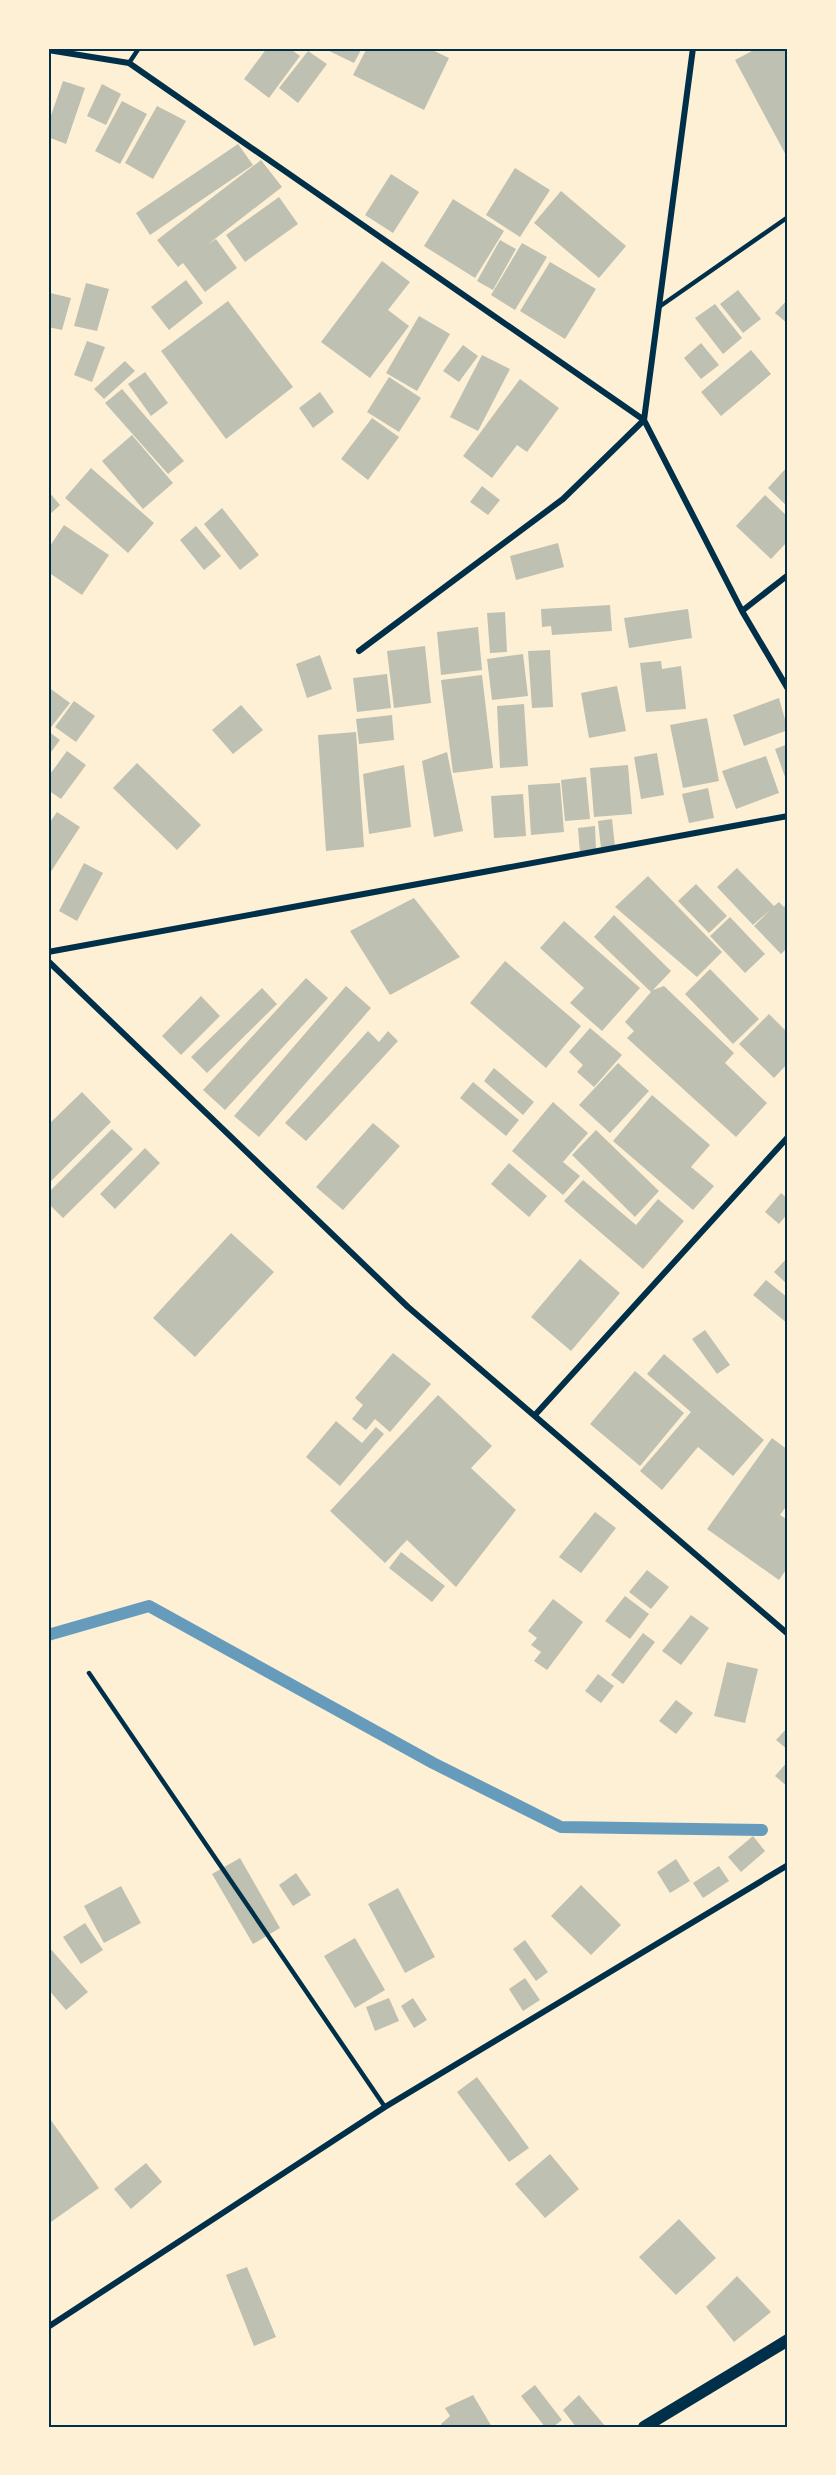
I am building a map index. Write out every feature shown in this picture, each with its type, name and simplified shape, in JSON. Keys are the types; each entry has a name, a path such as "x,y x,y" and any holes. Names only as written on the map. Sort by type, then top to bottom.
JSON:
{"main road":[{"path":"644,2427 788,2340"}],"street":[{"path":"359,651 563,499 644,420 693,48"},
{"path":"48,50 129,63 644,420 742,612 788,689"},
{"path":"742,612 788,574"},
{"path":"48,952 788,816"},
{"path":"48,961 408,1307 788,1634"},
{"path":"535,1415 788,1137"},
{"path":"48,2327 385,2107 788,1864"}],"lane":[{"path":"129,63 139,48"},
{"path":"659,307 788,217"},
{"path":"88,1673 385,2107"}],"building":[{"path":"267,48 289,48 300,56 269,98 244,79"},
{"path":"323,48 362,48 354,63"},
{"path":"367,48 428,48 449,58 424,110 353,75"},
{"path":"750,48 788,48 788,159 735,60 752,51"},
{"path":"308,51 327,64 298,103 279,88"},
{"path":"63,81 85,88 66,144 48,137 48,124"},
{"path":"102,84 121,94 106,125 87,116"},
{"path":"122,101 147,114 120,164 95,151"},
{"path":"157,106 186,121 153,179 125,163"},
{"path":"238,144 253,165 150,235 136,213"},
{"path":"261,160 282,187 207,245 216,239 237,268 205,292 183,263 178,267 157,240"},
{"path":"515,168 550,190 520,237 486,215"},
{"path":"391,174 419,192 393,233 365,215"},
{"path":"561,191 626,246 599,278 534,223"},
{"path":"279,197 298,224 245,262 226,235"},
{"path":"453,199 504,231 475,278 424,246"},
{"path":"500,240 516,249 493,290 477,281"},
{"path":"522,243 547,257 515,310 491,295"},
{"path":"382,261 410,282 388,310 409,326 370,378 321,342"},
{"path":"550,262 596,289 565,339 520,311"},
{"path":"186,280 203,303 169,330 151,307"},
{"path":"86,283 109,289 97,331 74,326"},
{"path":"738,290 761,319 743,333 720,304"},
{"path":"50,293 71,298 62,330 48,327"},
{"path":"788,299 788,324 775,313"},
{"path":"228,301 293,387 226,439 161,351"},
{"path":"715,304 742,338 723,354 695,318"},
{"path":"419,316 450,334 417,391 386,373"},
{"path":"87,341 105,347 92,382 74,375"},
{"path":"701,343 719,365 701,379 684,358"},
{"path":"463,345 478,356 459,382 443,371"},
{"path":"751,350 771,374 721,416 701,392"},
{"path":"482,355 510,369 478,431 450,417"},
{"path":"125,361 135,371 104,399 94,389"},
{"path":"145,372 168,403 151,416 128,384"},
{"path":"389,377 421,398 399,432 367,412"},
{"path":"520,379 559,408 527,452 517,445 492,478 463,456"},
{"path":"122,389 184,461 168,474 105,403"},
{"path":"320,392 334,412 313,428 299,408"},
{"path":"372,418 399,437 368,480 341,459"},
{"path":"132,435 173,483 143,509 102,461"},
{"path":"788,466 788,507 768,488"},
{"path":"91,468 154,523 128,553 65,498"},
{"path":"482,486 500,500 488,515 470,502"},
{"path":"48,491 60,505 48,516"},
{"path":"765,495 788,517 788,541 771,559 736,526"},
{"path":"222,508 259,555 240,570 204,524"},
{"path":"64,525 109,555 82,595 48,572 48,549"},
{"path":"196,526 221,556 204,570 180,540"},
{"path":"558,543 564,567 516,580 510,556"},
{"path":"610,605 612,631 552,635 551,626 542,627 541,609"},
{"path":"688,609 692,638 629,648 624,618"},
{"path":"505,612 507,652 490,653 487,613"},
{"path":"478,627 482,670 441,675 437,632"},
{"path":"425,646 431,703 394,708 387,651"},
{"path":"550,650 553,707 532,708 528,651"},
{"path":"523,654 528,696 492,700 487,659"},
{"path":"320,655 332,689 307,698 296,664"},
{"path":"661,661 662,669 681,666 686,709 646,712 640,663"},
{"path":"387,674 391,708 357,712 353,678"},
{"path":"482,675 493,768 453,773 441,680"},
{"path":"617,686 626,731 589,738 581,693"},
{"path":"48,687 70,703 48,731"},
{"path":"779,698 788,730 744,746 733,715"},
{"path":"74,701 95,716 76,742 55,727"},
{"path":"524,704 528,766 500,768 497,706"},
{"path":"241,705 263,730 233,754 212,730"},
{"path":"392,715 394,740 359,744 356,719"},
{"path":"707,718 719,781 683,788 670,725"},
{"path":"48,731 60,740 48,756"},
{"path":"356,732 364,847 326,851 318,735"},
{"path":"788,744 788,785 775,749"},
{"path":"67,751 86,765 61,799 48,790 48,777"},
{"path":"447,752 463,831 434,837 422,761"},
{"path":"657,753 664,795 641,799 634,757"},
{"path":"766,756 779,793 736,809 722,771"},
{"path":"137,763 201,825 177,850 113,788"},
{"path":"404,765 411,827 369,834 363,774"},
{"path":"628,765 632,814 594,817 590,768"},
{"path":"586,777 590,819 565,821 561,780"},
{"path":"560,783 564,832 531,835 528,785"},
{"path":"708,788 714,818 689,823 682,794"},
{"path":"523,794 526,836 494,838 491,796"},
{"path":"57,812 80,827 48,876 48,825"},
{"path":"612,819 615,847 601,848 598,821"},
{"path":"595,826 596,851 580,853 578,828"},
{"path":"84,863 103,873 77,921 59,911"},
{"path":"737,868 774,906 779,902 784,907 788,903 788,947 781,954 754,926 770,910 753,925 717,887"},
{"path":"648,876 722,952 697,977 615,907"},
{"path":"696,884 727,916 709,933 678,901"},
{"path":"414,898 460,957 390,995 350,931"},
{"path":"614,915 671,971 653,990 664,986 734,1053 725,1063 767,1103 736,1137 627,1038 634,1031 625,1022 651,992 594,937"},
{"path":"730,917 765,954 745,973 710,936"},
{"path":"564,921 640,988 602,1031 570,1003 584,988 540,948"},
{"path":"505,961 581,1026 546,1068 470,1003"},
{"path":"710,969 759,1019 733,1044 685,994"},
{"path":"306,978 328,998 225,1110 203,1090"},
{"path":"346,986 371,1008 259,1137 234,1116"},
{"path":"262,988 277,1004 207,1073 191,1057"},
{"path":"201,996 220,1016 181,1055 162,1036"},
{"path":"769,1014 788,1033 788,1063 774,1078 739,1044"},
{"path":"590,1028 622,1055 594,1087 577,1072 583,1065 569,1052"},
{"path":"368,1031 379,1042 388,1031 398,1041 306,1141 285,1123"},
{"path":"618,1063 649,1091 610,1133 579,1105"},
{"path":"494,1068 534,1102 523,1115 484,1081"},
{"path":"473,1082 519,1120 506,1136 460,1098"},
{"path":"82,1092 111,1122 48,1184 48,1125"},
{"path":"652,1095 710,1145 691,1167 714,1186 693,1210 613,1141"},
{"path":"553,1102 588,1133 563,1162 580,1176 563,1195 512,1151"},
{"path":"373,1123 400,1146 343,1210 316,1187"},
{"path":"112,1129 133,1149 63,1218 48,1203 48,1193"},
{"path":"596,1130 659,1191 635,1217 572,1155"},
{"path":"145,1148 160,1163 115,1209 100,1194"},
{"path":"509,1163 547,1196 529,1217 491,1184"},
{"path":"583,1180 636,1225 658,1199 684,1221 643,1269 564,1201"},
{"path":"781,1193 788,1199 788,1213 779,1224 765,1212"},
{"path":"231,1233 274,1272 195,1357 153,1318"},
{"path":"788,1257 788,1285 774,1272"},
{"path":"580,1259 620,1293 571,1351 531,1317"},
{"path":"766,1280 788,1298 788,1324 753,1295"},
{"path":"705,1330 730,1365 717,1374 692,1339"},
{"path":"393,1353 431,1384 390,1432 375,1419 366,1430 352,1419 363,1405 355,1398"},
{"path":"664,1354 764,1440 733,1476 698,1447 662,1490 640,1471 691,1412 647,1374"},
{"path":"635,1371 684,1413 640,1466 590,1424"},
{"path":"438,1395 492,1446 471,1468 516,1510 456,1587 407,1540 385,1563 330,1511"},
{"path":"336,1421 362,1443 376,1427 384,1434 340,1486 306,1457"},
{"path":"772,1438 788,1450 788,1504 780,1515 788,1520 788,1567 779,1580 707,1529"},
{"path":"595,1512 616,1528 581,1573 559,1557"},
{"path":"401,1552 445,1586 432,1602 389,1568"},
{"path":"647,1570 669,1587 651,1609 629,1592"},
{"path":"625,1596 649,1614 630,1639 605,1621"},
{"path":"553,1599 583,1622 547,1670 534,1661 541,1652 531,1645 537,1638 528,1631"},
{"path":"691,1615 709,1628 681,1665 662,1651"},
{"path":"643,1633 655,1642 623,1684 611,1675"},
{"path":"727,1662 758,1669 745,1723 714,1716"},
{"path":"598,1674 614,1686 601,1703 585,1691"},
{"path":"676,1700 693,1713 676,1734 659,1721"},
{"path":"788,1727 788,1750 776,1740"},
{"path":"788,1761 788,1787 775,1776"},
{"path":"753,1836 765,1851 741,1872 728,1857"},
{"path":"240,1858 280,1928 253,1944 212,1874"},
{"path":"676,1859 690,1881 670,1893 657,1872"},
{"path":"719,1866 729,1881 703,1898 693,1883"},
{"path":"296,1873 311,1895 293,1906 279,1885"},
{"path":"581,1885 621,1925 591,1955 551,1916"},
{"path":"121,1886 141,1923 104,1943 84,1906"},
{"path":"398,1888 435,1957 405,1973 368,1904"},
{"path":"85,1923 103,1950 81,1964 63,1937"},
{"path":"355,1938 385,1990 355,2008 324,1956"},
{"path":"525,1940 548,1972 536,1981 513,1949"},
{"path":"48,1946 88,1992 66,2010 48,1989"},
{"path":"525,1978 540,2000 523,2011 509,1989"},
{"path":"389,1998 399,2021 375,2031 366,2007"},
{"path":"413,1998 427,2020 414,2028 401,2006"},
{"path":"477,2077 529,2148 509,2162 457,2092"},
{"path":"48,2116 99,2188 48,2224"},
{"path":"550,2154 579,2189 545,2218 515,2184"},
{"path":"146,2163 162,2182 131,2209 114,2189"},
{"path":"679,2219 716,2258 676,2295 639,2257"},
{"path":"247,2267 276,2337 254,2346 226,2275"},
{"path":"737,2276 771,2312 734,2342 706,2307"},
{"path":"535,2385 562,2420 553,2427 545,2427 521,2396"},
{"path":"473,2395 492,2427 443,2427 441,2424 450,2416 445,2408"},
{"path":"579,2395 605,2426 576,2427 563,2410"}],"waterway":[{"path":"48,1635 149,1606 433,1763 561,1827 762,1830"}]}
